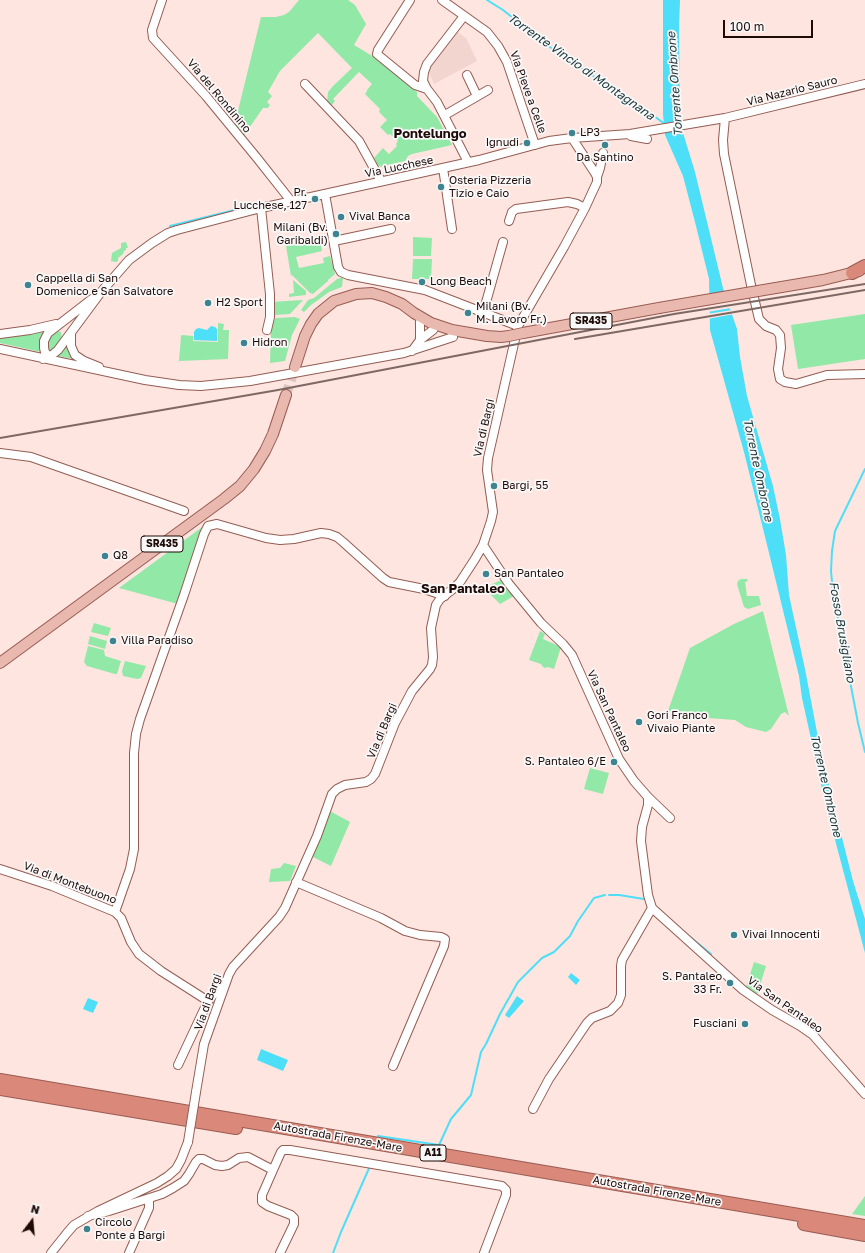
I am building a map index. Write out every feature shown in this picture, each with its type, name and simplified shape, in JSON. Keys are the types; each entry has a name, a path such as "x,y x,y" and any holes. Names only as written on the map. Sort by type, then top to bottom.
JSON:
{"highway":[{"path":"852,273 865,266"},
{"name":"Autostrada Firenze-Mare","path":"0,1080 865,1226"},
{"name":"Autostrada Firenze-Mare","path":"0,1089 865,1235"}],"main road":[{"name":"SR435","path":"295,367 305,336 318,314 334,301 351,295 364,293 380,295 395,301 399,306 420,322 453,337 478,341 494,340 521,330 823,280 865,270"},
{"path":"395,301 400,302 436,329 472,335 505,336"},
{"name":"SR435","path":"0,663 240,486 265,451 273,434 286,395"}],"street":[{"name":"Via del Rondinino","path":"162,0 153,27 153,38 206,96 259,160 291,202"},
{"path":"410,0 377,51 377,54 415,85 427,89"},
{"name":"Via Pieve a Celle","path":"442,0 486,32 494,40 502,52 513,79 535,145"},
{"path":"464,16 428,64 424,72 423,81 445,115 468,162"},
{"path":"466,75 477,96"},
{"path":"305,84 359,141 381,181"},
{"name":"Via Nazario Sauro","path":"725,118 865,84"},
{"path":"445,115 488,90"},
{"name":"Via Lucchese","path":"101,292 50,331 45,338 44,348 48,359 58,350 101,292 120,270 134,256 168,233 261,208 443,168 552,141 572,138 620,135 644,136 725,118"},
{"path":"725,118 723,140 724,154 757,314 760,321 766,326 776,330 781,338 778,369 780,379 785,382 796,384 827,375 865,374"},
{"path":"572,138 597,177"},
{"name":"Via di Bargi","path":"51,1253 70,1229 88,1216 164,1179 179,1165 184,1156 188,1142 204,1044 227,978 233,967 258,941 282,912 318,832 332,794 336,789 345,785 366,782 375,774 395,723 412,691 430,669 433,658 431,634 432,620 436,605 440,599 460,582 483,545 491,521 493,512 487,470 488,458 521,330 585,208 594,188 603,154"},
{"path":"443,168 452,229"},
{"path":"325,194 340,271 343,273 422,289 521,330"},
{"path":"509,221 512,212 516,209 568,202 585,208"},
{"path":"261,208 270,294 270,317 267,330"},
{"path":"334,241 391,229"},
{"path":"483,313 503,242"},
{"path":"420,322 420,340"},
{"name":"Via Lucchese","path":"0,334 61,323"},
{"path":"412,351 420,340 436,329"},
{"path":"431,344 435,339 436,329"},
{"path":"71,332 71,346 75,355 84,361 115,374"},
{"path":"0,349 158,382 179,385 210,385 245,382 404,354 453,337"},
{"path":"4,454 25,456 36,459 184,511"},
{"path":"115,912 130,869 134,849 134,753 136,734 208,526 214,524 280,540 294,539 321,533 329,534 340,539 389,582 422,588 445,596"},
{"name":"Via San Pantaleo","path":"483,545 509,584 572,656 619,759 631,778 670,818"},
{"path":"533,1109 549,1079 586,1022 610,1011 618,1004 621,995 622,960 652,908 648,895 642,841 642,828 648,805 648,797"},
{"name":"Via di Montebuono","path":"0,868 52,886 115,912 120,918 131,942 139,954 161,971 208,1001"},
{"path":"296,882 382,918 405,931 445,939 444,946 393,1066"},
{"name":"Via San Pantaleo","path":"652,908 659,916 743,990 813,1035 865,1094"},
{"path":"178,1065 208,1001 227,978"},
{"path":"280,1253 294,1220 291,1215 264,1203 262,1200 262,1195 283,1150 502,1186 506,1190 506,1195 484,1253"},
{"path":"88,1216 109,1212 162,1194 181,1183 199,1159 222,1166 239,1158 248,1157 273,1170"},
{"path":"129,1253 149,1208 149,1199"}],"shaded area":[{"path":"456,31 466,38 477,61 434,84 428,71 431,64"}],"green space":[{"path":"299,0 348,0 355,5 366,24 354,45 388,67 417,92 417,96 437,117 452,145 412,154 408,156 405,161 381,167 377,164 374,158 383,148 389,154 397,146 396,144 398,141 390,134 388,135 380,127 387,120 379,112 380,109 365,94 372,84 359,72 333,99 335,101 331,106 327,102 328,92 352,68 318,33 280,71 268,92 272,96 267,102 270,105 268,108 263,108 243,137 235,126 235,123 261,17 276,17 284,15 289,12"},
{"path":"413,237 432,238 431,256 413,256"},
{"path":"320,240 322,251 296,257 299,268 324,263 323,258 330,256 335,274 313,294 310,293 292,275 291,276 286,246"},
{"path":"126,242 128,248 126,248 123,254 118,258 118,261 111,261 112,253 121,248 121,243"},
{"path":"413,259 432,259 431,279 412,279"},
{"path":"340,278 343,278 342,287 329,292 304,312 301,310 308,300 314,298"},
{"path":"293,280 306,291 306,295 289,297 289,294 294,293"},
{"path":"303,300 290,314 273,314 271,302"},
{"path":"865,314 865,359 798,369 791,325"},
{"path":"295,317 300,319 292,335 285,361 270,363 271,322 276,318"},
{"path":"218,323 224,324 223,330 229,330 228,359 179,361 182,335 193,336 193,341 218,342"},
{"path":"46,329 41,352 0,343 0,337"},
{"path":"57,331 61,332 62,339 50,353 46,349 47,339"},
{"path":"67,343 74,359 58,356 57,354"},
{"path":"205,525 178,604 119,588"},
{"path":"741,579 747,579 748,581 745,582 747,596 759,596 761,605 748,609 744,607 737,584"},
{"path":"501,580 514,596 500,604 484,588"},
{"path":"763,611 789,716 785,712 781,714 771,729 766,732 746,727 735,720 707,718 668,711 690,648 734,624"},
{"path":"94,623 111,628 108,636 91,632"},
{"path":"540,631 545,634 543,639 561,647 554,669 548,667 545,668 541,664 529,660"},
{"path":"90,636 107,641 105,649 88,644"},
{"path":"88,646 104,650 105,656 121,661 117,674 87,666 84,662"},
{"path":"125,661 146,666 141,678 137,679 123,676 122,671"},
{"path":"590,768 609,773 603,794 584,789"},
{"path":"328,810 350,822 331,866 311,856"},
{"path":"284,863 296,866 290,881 269,882 271,869 280,868"},
{"path":"754,962 766,966 757,995 746,987"},
{"path":"865,1196 865,1216 852,1214"}],"water":[{"name":"Torrente Ombrone","path":"663,0 680,0 680,118 695,172 723,288 737,329 747,396 773,486 786,555 789,595 820,748 853,881 865,919 865,953 825,802 802,698 799,676 744,452 710,330 709,279 683,176 665,135 663,114"},
{"path":"211,326 217,329 217,341 194,340 194,332 196,329 199,328 207,330"},
{"path":"571,973 580,980 576,985 568,977"},
{"path":"517,996 524,1001 509,1018 505,1015"},
{"path":"88,998 98,1002 93,1013 83,1009"},
{"path":"261,1049 288,1060 283,1071 257,1060"}],"pier":[{"path":"729,301 731,308 707,312 707,305"},
{"path":"732,310 734,314 707,319 707,314"}],"waterway":[{"name":"Torrente Vincio di Montagnana","path":"487,0 503,10 555,51 665,124"},
{"path":"170,226 251,206"},
{"name":"Fosso Brusigliano","path":"865,469 835,531 831,571 833,592 865,752"},
{"path":"378,1136 439,1145 451,1119 471,1095 481,1052 518,982 542,958 554,952 570,936 578,921 594,898 605,895"},
{"path":"609,895 644,899"},
{"path":"684,932 711,954"},
{"path":"333,1253 370,1166"}],"tunnel":[{"path":"286,395 295,367"}],"railway":[{"path":"0,438 278,390 674,314 865,284"},
{"path":"575,339 865,290"}],"place":[{"name":"LP3","path":"572,133"},
{"name":"Ignudi","path":"527,143"},
{"name":"Da Santino","path":"605,145"},
{"name":"Osteria Pizzeria Tizio e Caio","path":"441,187"},
{"name":"Pr. Lucchese, 127","path":"315,199"},
{"name":"Vival Banca","path":"341,217"},
{"name":"Milani (Bv. Garibaldi)","path":"336,234"},
{"name":"Long Beach","path":"422,282"},
{"name":"Cappella di San Domenico e San Salvatore","path":"28,285"},
{"name":"H2 Sport","path":"208,303"},
{"name":"Milani (Bv. M. Lavoro Fr.)","path":"468,313"},
{"name":"Hidron","path":"244,343"},
{"name":"Bargi, 55","path":"494,486"},
{"name":"Q8","path":"105,556"},
{"name":"San Pantaleo","path":"486,574"},
{"name":"Villa Paradiso","path":"113,641"},
{"name":"Gori Franco Vivaio Piante","path":"639,722"},
{"name":"S. Pantaleo 6/E","path":"614,762"},
{"name":"Vivai Innocenti","path":"734,935"},
{"name":"S. Pantaleo 33 Fr.","path":"730,983"},
{"name":"Fusciani","path":"745,1024"},
{"name":"Circolo Ponte a Bargi","path":"87,1229"}],"district":[{"name":"Pontelungo","path":"430,134"},
{"name":"San Pantaleo","path":"463,589"}]}
